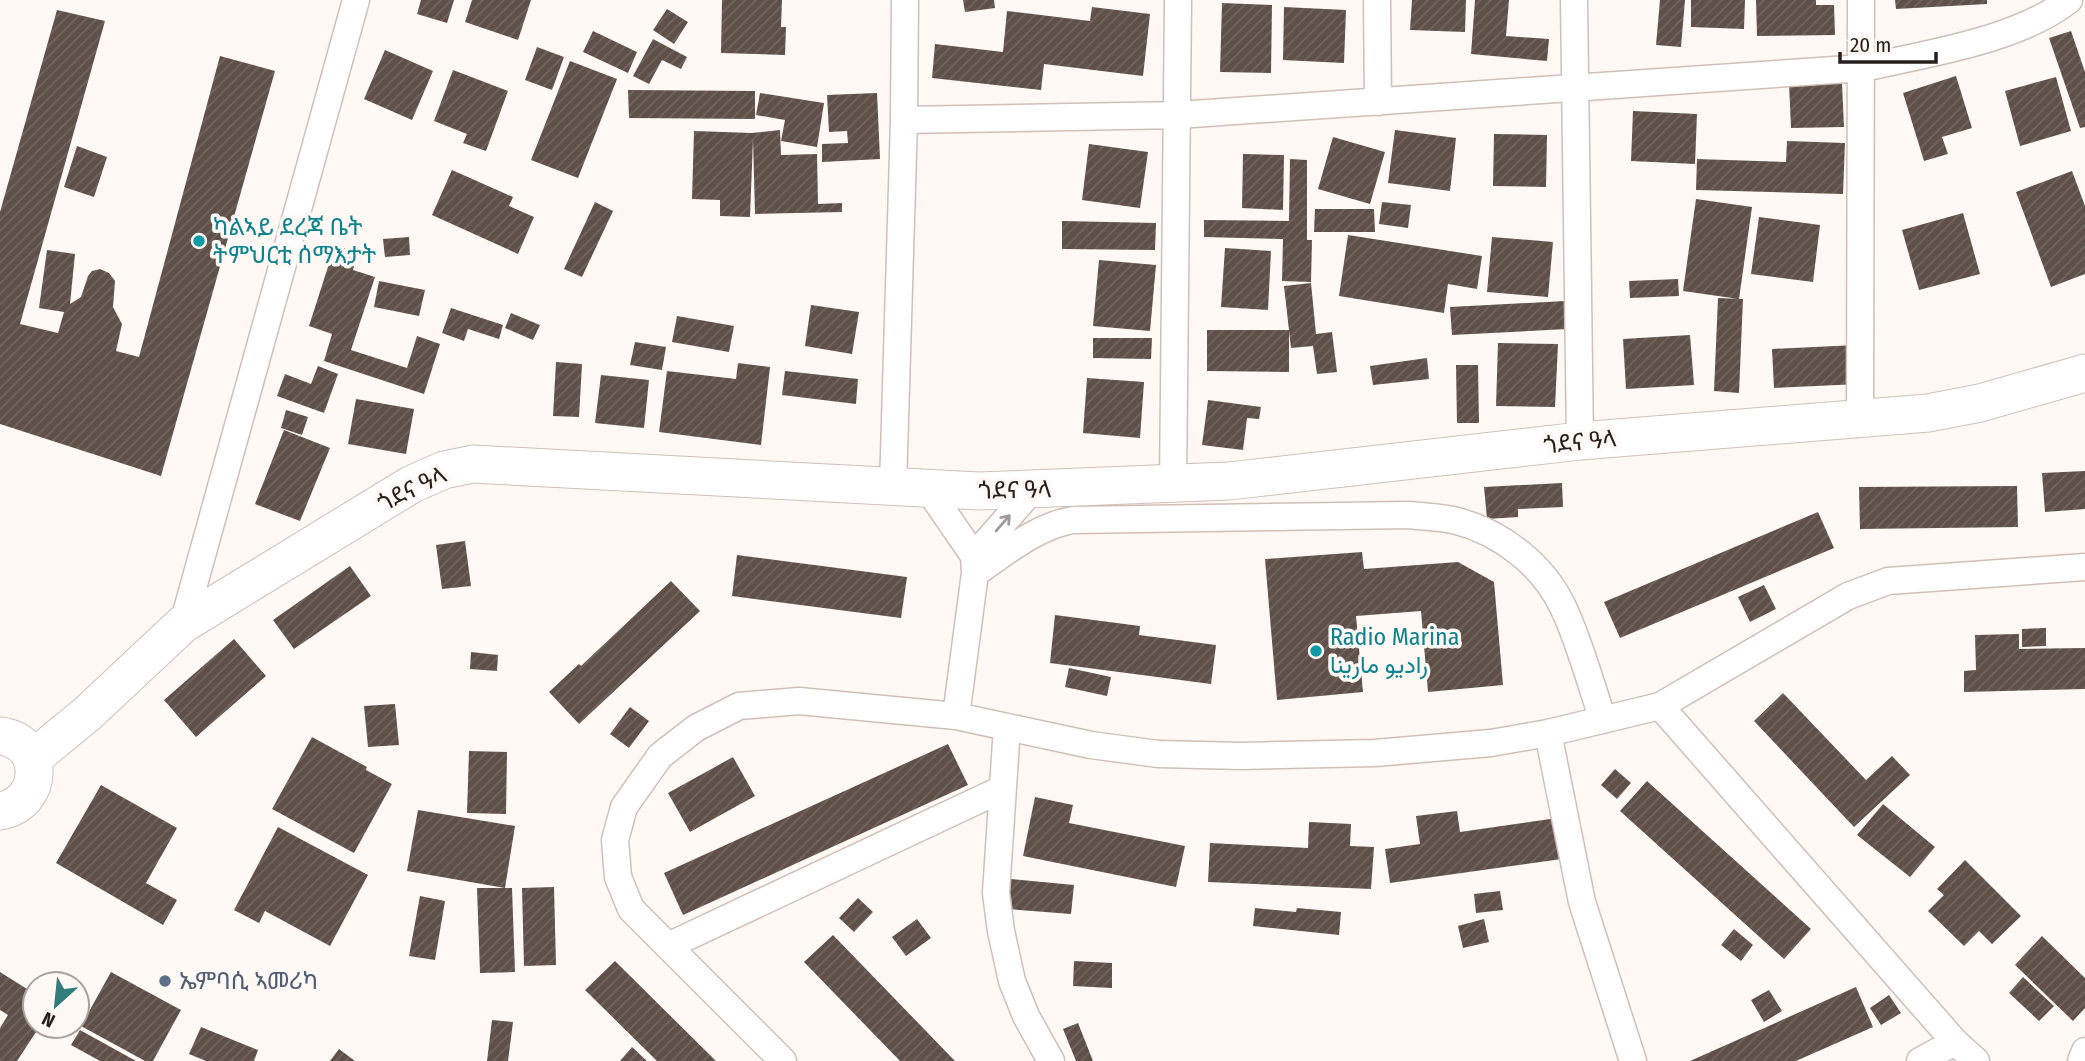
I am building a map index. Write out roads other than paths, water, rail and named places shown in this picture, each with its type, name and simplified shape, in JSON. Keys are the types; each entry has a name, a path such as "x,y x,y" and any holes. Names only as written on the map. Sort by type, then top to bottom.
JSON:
{"street":[{"path":"183,624 356,0"},
{"path":"905,0 904,120 911,488 974,565"},
{"path":"1173,485 1178,0"},
{"path":"1377,0 1378,102"},
{"path":"1574,0 1580,441"},
{"path":"1860,418 1863,68 1861,0"},
{"path":"904,120 1178,115 1863,68 1957,47 2020,27 2069,0"},
{"name":"ጎደና ዓላ","path":"32,759 87,714 183,624 412,484 444,470 473,464 911,488 1032,491 1173,485 1580,441 1928,413 1980,403 2085,373"},
{"path":"956,716 974,565 1032,491"},
{"path":"974,565 1056,523 1073,520 1409,515 1455,520 1486,531 1511,545 1546,579 1563,607 1603,720"},
{"path":"783,1061 631,909 618,877 615,840 624,807 660,756 696,728 739,706 799,701 956,716 1091,745 1158,754 1242,756 1375,753 1491,743 1548,733 1660,706 1848,596 1888,580 2085,567"},
{"path":"1660,706 1955,1042 1976,1061"},
{"path":"1007,727 996,893 1001,931 1012,981 1026,1016 1051,1061"},
{"path":"1548,733 1582,902 1633,1061"},
{"path":"0,736 17,742 26,749 35,772 28,794 20,803 0,811"},
{"path":"668,946 1002,789"},
{"path":"1920,1061 1955,1042"},
{"path":"2081,1061 2085,1051"}],"place":[{"name":"ካልኣይ ደረጃ ቤት ትምህርቲ ሰማእታት","path":"199,241"},
{"name":"Radio Marina راديو مارينا","path":"1316,651"},
{"name":"ኤምባሲ ኣመሪካ","path":"165,981"}]}
